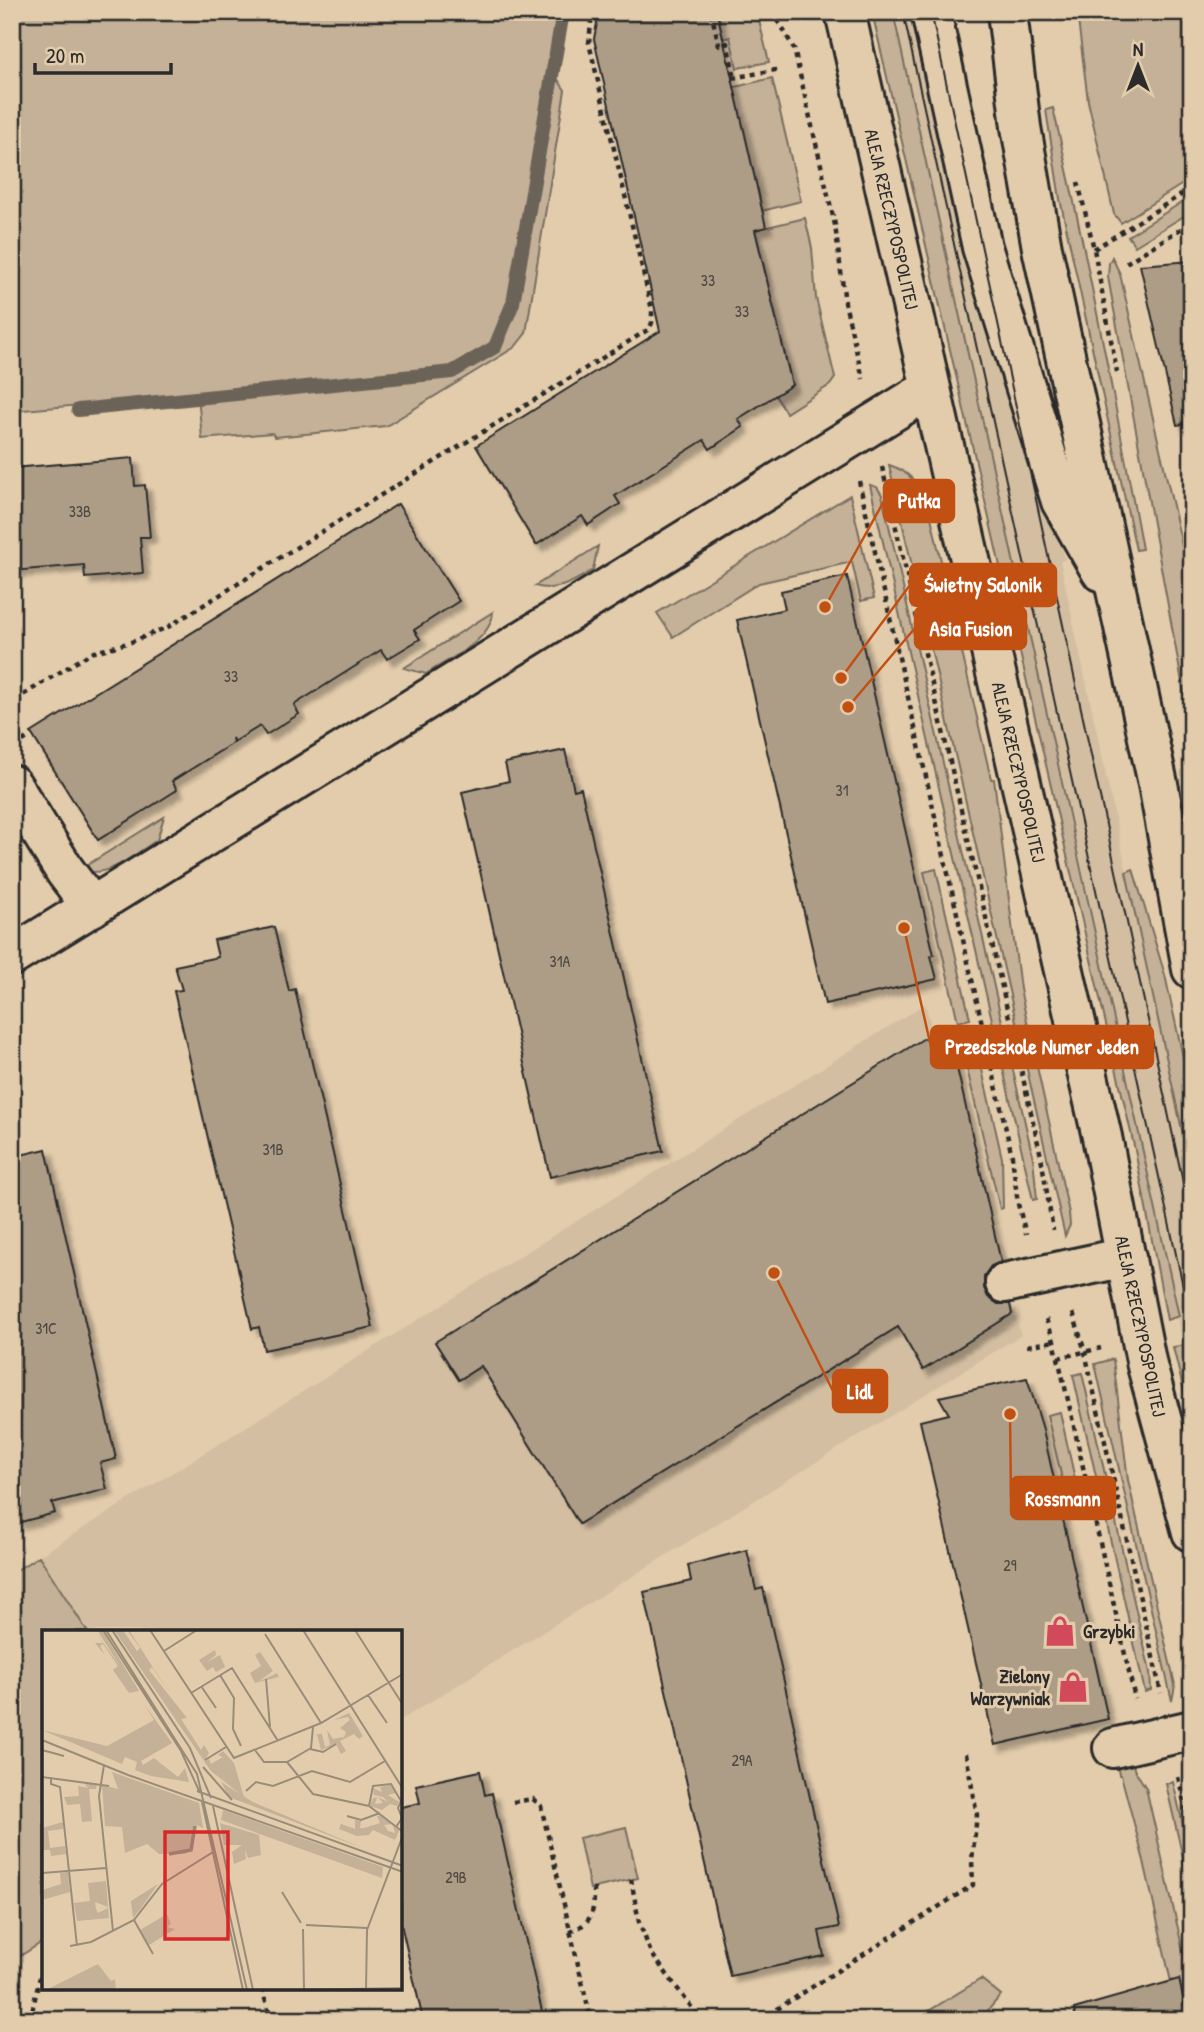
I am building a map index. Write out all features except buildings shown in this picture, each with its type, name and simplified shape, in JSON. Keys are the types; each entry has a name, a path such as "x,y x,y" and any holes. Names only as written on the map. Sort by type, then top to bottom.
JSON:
{"street":[{"name":"ALEJA RZECZYPOSPOLITEJ","path":"845,12 1102,1137 1147,1366 1192,1532"},
{"path":"931,12 982,247 1061,501 1119,604"},
{"path":"1007,12 1021,127 1038,223 1158,784 1192,969"},
{"path":"12,956 931,388"},
{"path":"12,785 65,871 92,907"},
{"path":"1005,1283 1126,1257"},
{"path":"1113,1748 1192,1730"}],"path":[{"path":"12,711 23,695 91,653 131,642 168,627 649,329 652,310 589,43 592,12"},
{"path":"711,12 719,45 727,43 734,78 780,69"},
{"path":"771,12 794,49 835,225 845,303 864,383"},
{"path":"1094,250 1192,188"},
{"path":"1126,263 1192,222"},
{"path":"881,459 1038,1143 1062,1271 1085,1352 1157,1670 1162,1703"},
{"path":"858,475 1012,1156 1018,1204 1028,1243"},
{"path":"1043,1309 1058,1358 1136,1706"},
{"path":"1027,1346 1054,1341"},
{"path":"1058,1358 1111,1346"},
{"path":"760,2020 974,1885 972,1860 977,1815 966,1754"},
{"path":"1178,1775 1192,1834"},
{"path":"513,1802 533,1799 541,1806 591,2020"},
{"path":"631,1879 639,1922 650,1953 701,2020"},
{"path":"570,1932 581,1927 594,1912 594,1888"},
{"path":"30,2020 42,1968"},
{"path":"263,1990 271,2020"},
{"path":"820,2020 850,2014 865,2020"}],"shaded area":[{"path":"12,12 588,12 587,17 568,14 555,75 565,90 526,333 515,347 386,426 275,437 272,433 202,439 198,395 12,411"},
{"path":"717,12 757,12 769,62 737,68 730,37 723,39"},
{"path":"872,12 893,12 1179,1316 1167,1320 1135,1150"},
{"path":"893,12 943,12 972,136 1002,243 996,244 1065,560 1060,561 1192,1176 1192,1373 1186,1345 1183,1345 1071,816"},
{"path":"1077,12 1192,12 1192,178 1121,223 1114,214 1088,101"},
{"path":"772,78 801,201 762,211 758,189 747,191 723,90"},
{"path":"1053,108 1100,328 1142,549 1136,550 1060,199 1046,110"},
{"path":"1192,196 1192,211 1135,246 1128,236"},
{"path":"805,218 812,248 816,298 835,378 830,385 786,413 775,395 792,384 755,230"},
{"path":"1112,257 1120,274 1192,589 1192,737 1108,277"},
{"path":"889,465 903,471 913,480 928,504 991,779 994,779 1020,989 1069,1213 1070,1225 1065,1236"},
{"path":"870,485 877,487 882,495 1033,1158 1037,1199 1033,1200"},
{"path":"850,495 874,598 861,601 852,562 759,583 673,637 657,613"},
{"path":"598,546 593,570 558,587 535,586"},
{"path":"493,612 485,632 456,656 426,674 404,668"},
{"path":"164,817 157,840 130,858 110,869 91,872 81,869"},
{"path":"936,869 970,1019 958,1022 924,872"},
{"path":"1133,869 1165,975 1192,1098 1192,1176 1126,872"},
{"path":"925,1004 1021,1335 402,1719 402,1630 86,1630 39,1556"},
{"path":"978,1052 1002,1158 1003,1208 1000,1209 964,1056"},
{"path":"1186,1345 1192,1373 1192,1424 1173,1347"},
{"path":"1113,1359 1128,1480 1175,1685 1172,1701 1095,1364"},
{"path":"1082,1373 1150,1672 1151,1690 1145,1692 1073,1375"},
{"path":"1060,1412 1079,1497 1067,1500 1047,1415"},
{"path":"39,1556 86,1630 42,1630 42,1942 12,1961 12,1573"},
{"path":"1133,1761 1134,1769 1146,1788 1192,1990 1192,2020 1188,2020 1179,1980 1171,1982 1144,1861 1119,1775 1117,1765"},
{"path":"1173,1782 1192,1863 1192,1897 1166,1784"},
{"path":"626,1827 638,1878 590,1889 579,1838"},
{"path":"981,1979 1001,1995 980,2020 914,2020"}],"waterway":[{"path":"78,410 452,372 495,347 513,303 563,12"}],"tram line":[{"path":"903,12 1192,1327"},
{"path":"931,12 1192,1224"}],"place":[{"name":"Putka","path":"825,607"},
{"name":"Świetny Salonik","path":"841,678"},
{"name":"Asia Fusion","path":"848,707"},
{"name":"Przedszkole Numer Jeden","path":"904,928"},
{"name":"Lidl","path":"774,1273"},
{"name":"Rossmann","path":"1010,1414"},
{"name":"Grzybki","path":"1060,1631"},
{"name":"Zielony Warzywniak","path":"1073,1687"}]}
